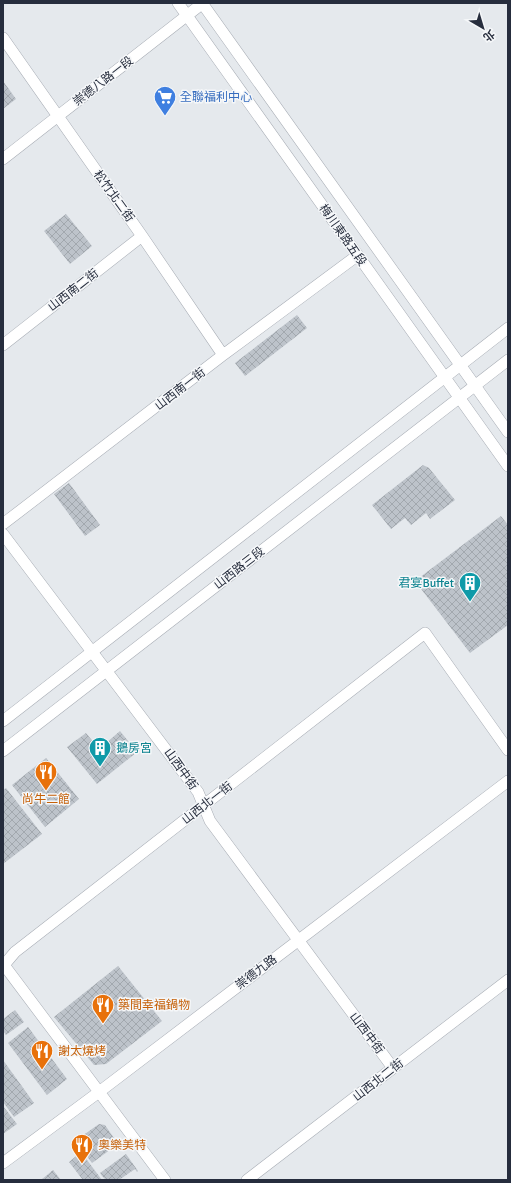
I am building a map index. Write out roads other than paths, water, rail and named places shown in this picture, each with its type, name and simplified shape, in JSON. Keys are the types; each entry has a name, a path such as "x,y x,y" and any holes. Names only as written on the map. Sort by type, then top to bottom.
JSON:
{"street":[{"name":"梅川東路五段","path":"178,3 508,466"},
{"name":"梅川東路五段","path":"203,3 508,432"},
{"name":"崇德八路一段","path":"3,159 203,3"},
{"name":"松竹北二街","path":"3,38 142,236 223,355"},
{"name":"山西南二街","path":"3,345 142,236"},
{"name":"山西南一街","path":"3,524 223,355 358,255"},
{"name":"山西路三段","path":"3,721 508,328"},
{"name":"山西路三段","path":"3,751 508,360"},
{"name":"山西中街","path":"3,534 198,792 210,821 393,1068"},
{"name":"山西北一街","path":"99,1092 4,965 15,952 425,633 508,750"},
{"name":"崇德九路","path":"3,1163 99,1092 508,781"},
{"name":"山西北二街","path":"248,1180 508,980"},
{"path":"99,1092 164,1180"}],"place":[{"name":"全聯福利中心","path":"165,116"},
{"name":"君宴Buffet","path":"470,602"},
{"name":"鵝房宮","path":"100,768"},
{"name":"尚牛二館","path":"46,792"},
{"name":"築間幸福鍋物","path":"103,1024"},
{"name":"謝太燒烤","path":"42,1070"},
{"name":"奧樂美特","path":"82,1164"}]}
